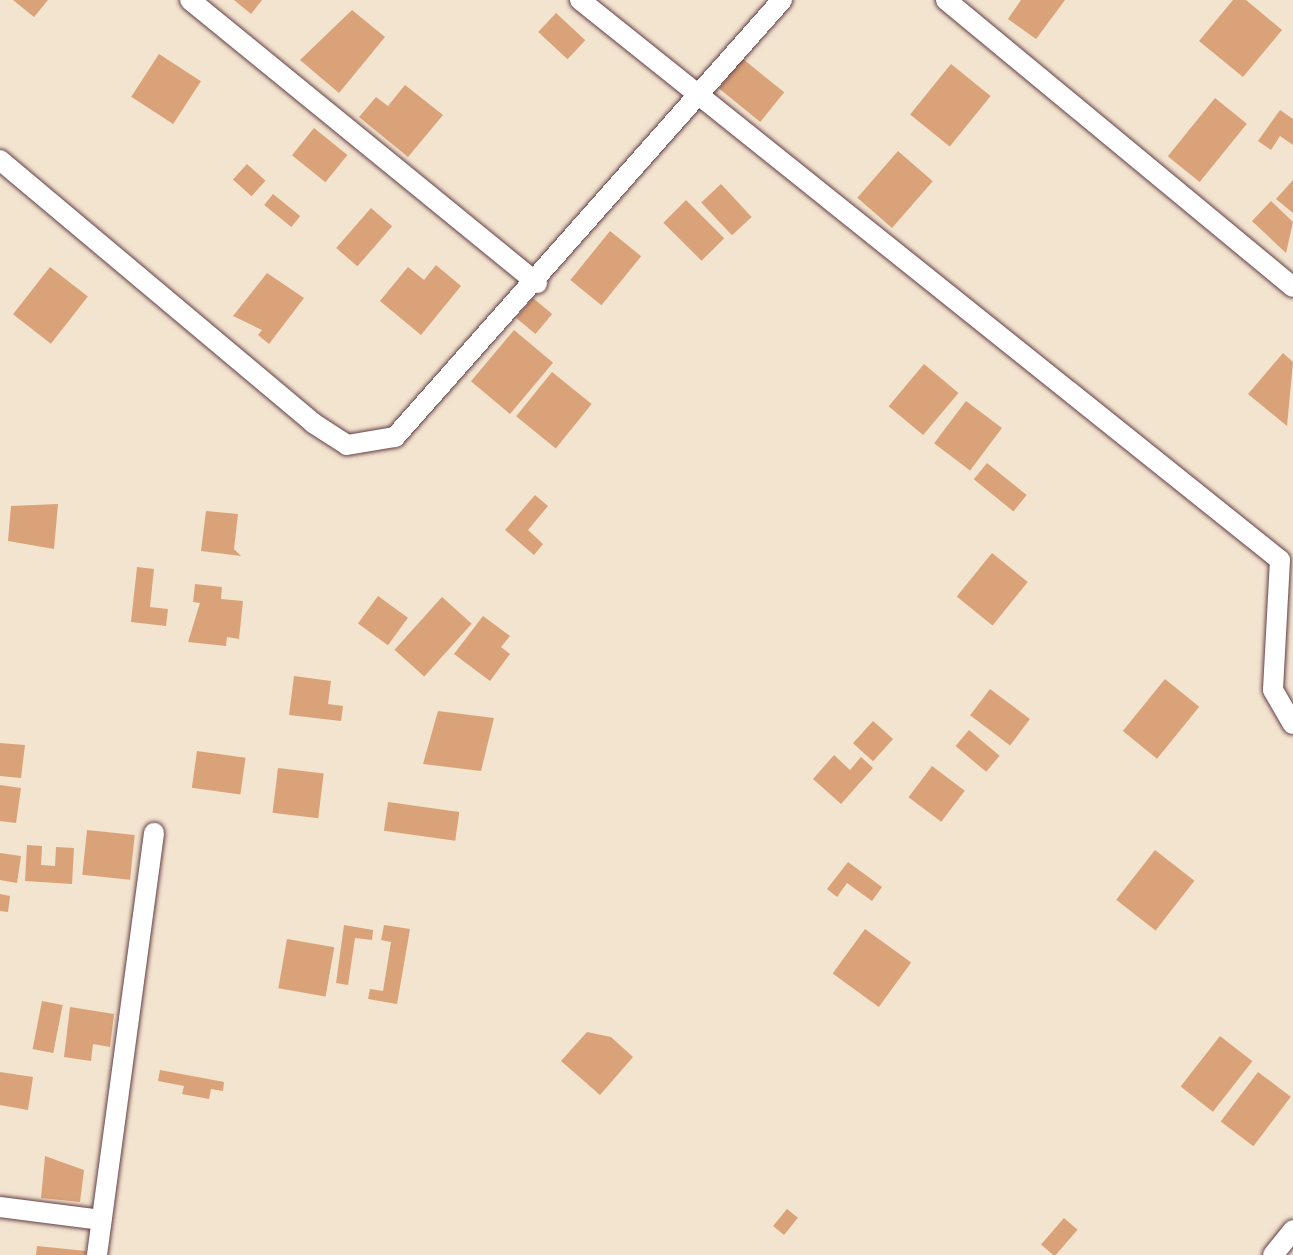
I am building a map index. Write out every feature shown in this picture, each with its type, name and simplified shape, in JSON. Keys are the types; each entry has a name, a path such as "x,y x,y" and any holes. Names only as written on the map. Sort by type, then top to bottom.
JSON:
{"street":[{"path":"190,0 537,283"},
{"path":"580,0 1280,560 1273,690 1293,724"},
{"path":"0,160 347,445 395,437 537,283 782,0"},
{"path":"946,0 1293,287"},
{"path":"97,1255 154,833"},
{"path":"0,1207 101,1220"},
{"path":"1273,1255 1293,1230"}],"building":[{"path":"13,0 48,0 34,17"},
{"path":"234,0 262,0 251,14"},
{"path":"1021,0 1065,0 1036,39 1008,19"},
{"path":"1233,0 1246,0 1282,30 1243,77 1199,41"},
{"path":"352,10 385,37 339,93 300,60"},
{"path":"556,13 585,40 568,59 538,32"},
{"path":"159,54 201,81 173,124 131,97"},
{"path":"743,59 784,92 760,122 719,89"},
{"path":"951,64 991,96 950,147 910,115"},
{"path":"405,85 443,115 408,157 359,117 376,97 388,106"},
{"path":"1215,98 1247,124 1200,182 1168,156"},
{"path":"1280,110 1293,119 1293,145 1280,136 1271,150 1258,141"},
{"path":"314,128 347,155 325,182 292,155"},
{"path":"898,151 933,181 892,228 857,198"},
{"path":"247,164 266,181 252,196 233,180"},
{"path":"1293,180 1293,213 1276,199"},
{"path":"721,184 752,217 732,235 701,202"},
{"path":"273,194 300,216 291,227 264,205"},
{"path":"686,200 724,238 702,261 663,223"},
{"path":"1271,201 1293,222 1286,253 1252,221"},
{"path":"371,208 392,226 357,266 336,248"},
{"path":"610,231 641,256 601,305 570,280"},
{"path":"436,265 461,286 421,335 380,301 408,267 424,280"},
{"path":"50,267 88,297 51,344 13,314"},
{"path":"267,273 304,298 269,344 258,335 262,330 233,316"},
{"path":"533,298 552,314 535,334 516,318"},
{"path":"514,330 553,363 510,414 471,381"},
{"path":"1283,353 1293,362 1287,426 1248,394"},
{"path":"924,364 958,393 923,435 889,406"},
{"path":"552,372 592,404 556,448 516,416"},
{"path":"966,401 1002,428 970,470 934,443"},
{"path":"987,463 1027,495 1013,511 974,479"},
{"path":"535,495 548,506 528,530 543,544 534,555 505,530"},
{"path":"58,504 54,549 8,541 11,506"},
{"path":"206,511 238,514 234,549 241,556 201,551"},
{"path":"992,553 1028,582 993,625 957,597"},
{"path":"137,567 154,569 150,607 168,609 166,626 131,622"},
{"path":"195,584 222,587 221,599 243,601 239,639 227,637 226,646 188,642 200,603 193,602"},
{"path":"378,596 408,618 388,645 358,624"},
{"path":"442,597 472,624 424,677 394,650"},
{"path":"483,616 510,636 501,647 510,654 490,681 454,654"},
{"path":"294,676 331,681 328,704 343,706 341,721 289,715"},
{"path":"1165,679 1199,707 1157,759 1123,731"},
{"path":"990,689 1030,719 1010,745 970,715"},
{"path":"438,711 494,718 481,771 423,764"},
{"path":"873,721 893,739 873,761 853,743"},
{"path":"969,730 1000,756 986,772 956,746"},
{"path":"0,743 25,745 21,778 0,776"},
{"path":"197,751 246,758 240,794 192,788"},
{"path":"834,755 850,770 861,757 873,768 841,804 813,779"},
{"path":"932,766 965,791 941,822 909,797"},
{"path":"278,768 324,774 318,818 273,813"},
{"path":"0,785 21,788 16,823 0,821"},
{"path":"388,802 459,812 455,841 384,831"},
{"path":"87,830 135,835 130,880 82,875"},
{"path":"27,845 42,846 41,865 55,866 56,847 74,848 72,884 25,881"},
{"path":"1155,850 1194,881 1156,930 1116,900"},
{"path":"0,853 21,856 17,883 0,880"},
{"path":"848,862 882,887 872,901 847,883 837,897 827,889"},
{"path":"0,894 10,896 8,912 0,911"},
{"path":"344,925 373,930 372,940 355,938 348,985 336,983"},
{"path":"384,925 410,929 397,1004 368,999 370,989 383,991 391,942 381,940"},
{"path":"865,929 911,963 879,1007 833,973"},
{"path":"287,939 334,947 326,997 278,988"},
{"path":"42,1001 63,1005 53,1053 33,1049"},
{"path":"70,1007 114,1014 110,1047 93,1044 91,1061 64,1057"},
{"path":"587,1032 611,1037 633,1057 600,1095 561,1061"},
{"path":"1220,1036 1252,1061 1213,1112 1181,1086"},
{"path":"160,1070 224,1082 223,1091 211,1089 209,1099 182,1094 184,1086 158,1081"},
{"path":"0,1072 33,1077 28,1110 0,1105"},
{"path":"1258,1072 1291,1097 1253,1146 1221,1122"},
{"path":"45,1156 84,1170 80,1202 41,1198"},
{"path":"787,1209 798,1218 784,1235 773,1226"},
{"path":"1064,1218 1078,1230 1056,1255 1041,1244"},
{"path":"37,1246 86,1251 85,1255 36,1255"}]}
